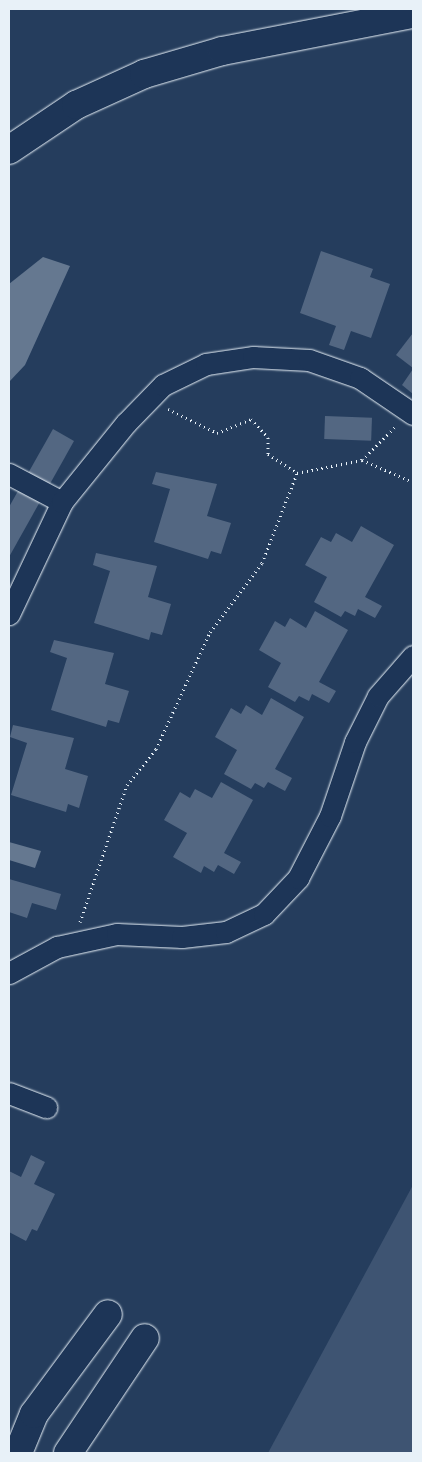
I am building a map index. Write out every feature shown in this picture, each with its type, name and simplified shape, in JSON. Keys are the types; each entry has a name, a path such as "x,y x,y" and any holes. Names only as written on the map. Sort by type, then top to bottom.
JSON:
{"street":[{"path":"9,150 76,105 144,74 222,51 413,14"},
{"path":"9,614 62,502 163,385 206,364 252,357 309,360 360,378 412,413"},
{"path":"13,476 62,502"},
{"path":"9,973 57,946 117,934 226,932 264,914 298,878 330,816 355,742 378,696 413,656"},
{"path":"9,1093 46,1107"},
{"path":"18,1453 34,1414 108,1314"},
{"path":"70,1449 145,1338"}],"path":[{"path":"149,399 217,433 251,420 268,436 268,454 297,473 362,460 412,413"},
{"path":"362,460 413,482"},
{"path":"76,943 84,900 127,785 156,749 210,632 262,563 297,473"}],"shaded area":[{"path":"43,257 70,266 25,365 9,382 9,284"},
{"path":"9,842 41,851 35,868 9,860"},
{"path":"413,1185 413,1453 268,1453"}],"building":[{"path":"321,251 373,269 370,277 390,284 371,338 351,331 344,350 329,345 336,326 300,313"},
{"path":"413,333 413,368 396,355"},
{"path":"413,369 413,394 402,385"},
{"path":"325,416 372,418 371,441 324,439"},
{"path":"53,429 74,441 9,557 9,507"},
{"path":"156,472 217,484 207,516 231,523 221,554 211,551 208,559 154,542 170,489 152,484"},
{"path":"361,526 394,545 365,597 382,606 375,618 358,609 355,616 345,611 341,617 314,602 327,577 305,565 321,537 331,542 336,533 352,542"},
{"path":"96,553 157,566 148,597 171,604 162,635 151,632 149,640 94,623 110,571 93,565"},
{"path":"315,611 348,630 319,682 336,691 329,703 312,694 309,701 299,696 295,702 268,687 281,663 259,650 275,621 285,627 290,618 306,628"},
{"path":"54,640 114,653 105,684 129,691 119,723 108,720 106,727 51,710 67,658 50,652"},
{"path":"271,698 304,717 275,769 292,778 285,791 268,782 264,788 255,783 251,789 224,774 237,750 215,737 231,708 241,714 246,705 262,715"},
{"path":"13,725 74,738 65,769 88,776 79,808 68,804 66,812 11,795 27,743 10,737"},
{"path":"221,782 253,800 224,853 241,862 234,874 218,865 214,872 204,866 201,873 173,857 187,833 164,820 180,792 190,798 195,789 212,798"},
{"path":"9,879 61,894 56,910 32,903 27,918 9,912"},
{"path":"31,1155 45,1162 34,1184 55,1194 37,1231 32,1229 26,1241 9,1232 9,1171 21,1177"}]}
